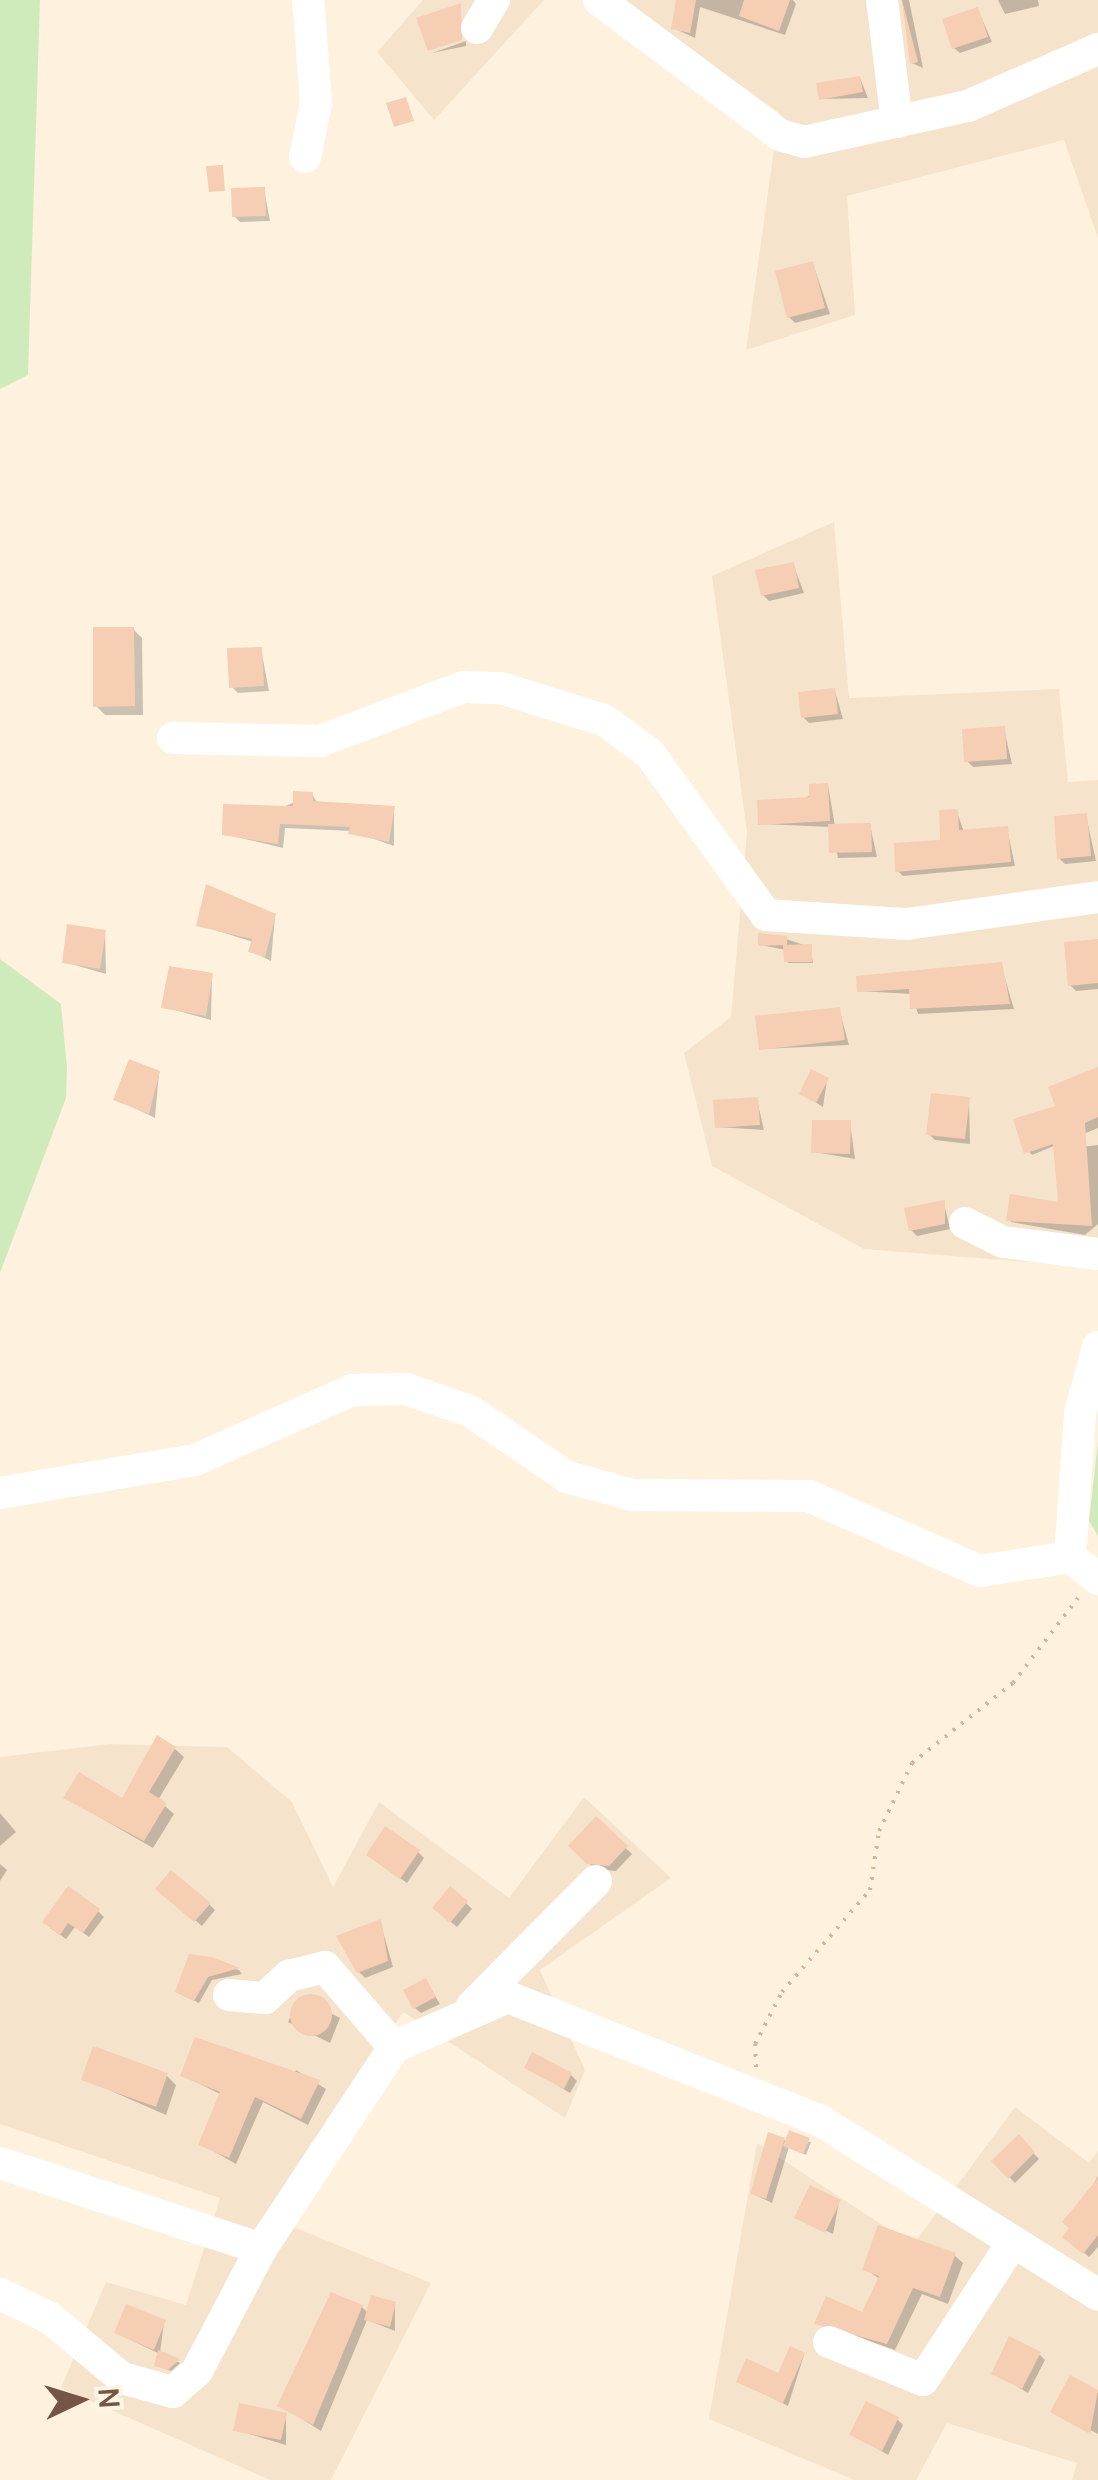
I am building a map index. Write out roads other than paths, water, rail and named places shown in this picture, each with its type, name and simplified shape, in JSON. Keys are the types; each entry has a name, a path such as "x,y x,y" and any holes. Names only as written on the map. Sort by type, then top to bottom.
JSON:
{"street":[{"path":"305,157 316,103 308,0"},
{"path":"599,0 780,136 804,142 968,106 1098,48"},
{"path":"882,0 898,122"},
{"path":"173,738 320,741 462,687 502,688 604,720 650,754 766,915 906,924 1098,898"},
{"path":"964,1223 1002,1242 1098,1254"},
{"path":"0,1493 195,1460 352,1390 406,1389 470,1410 567,1478 633,1495 809,1496 980,1571 1087,1571 1080,1414 1098,1347"},
{"path":"0,2294 50,2318 122,2378 173,2392 197,2371 261,2250 394,2047 471,2007 596,1880"},
{"path":"228,1994 265,1998 289,1976 325,1966 394,2047"},
{"path":"471,2007 527,2001 821,2121 1098,2295"},
{"path":"0,2163 261,2250"},
{"path":"828,2342 923,2380 1013,2242"}]}
